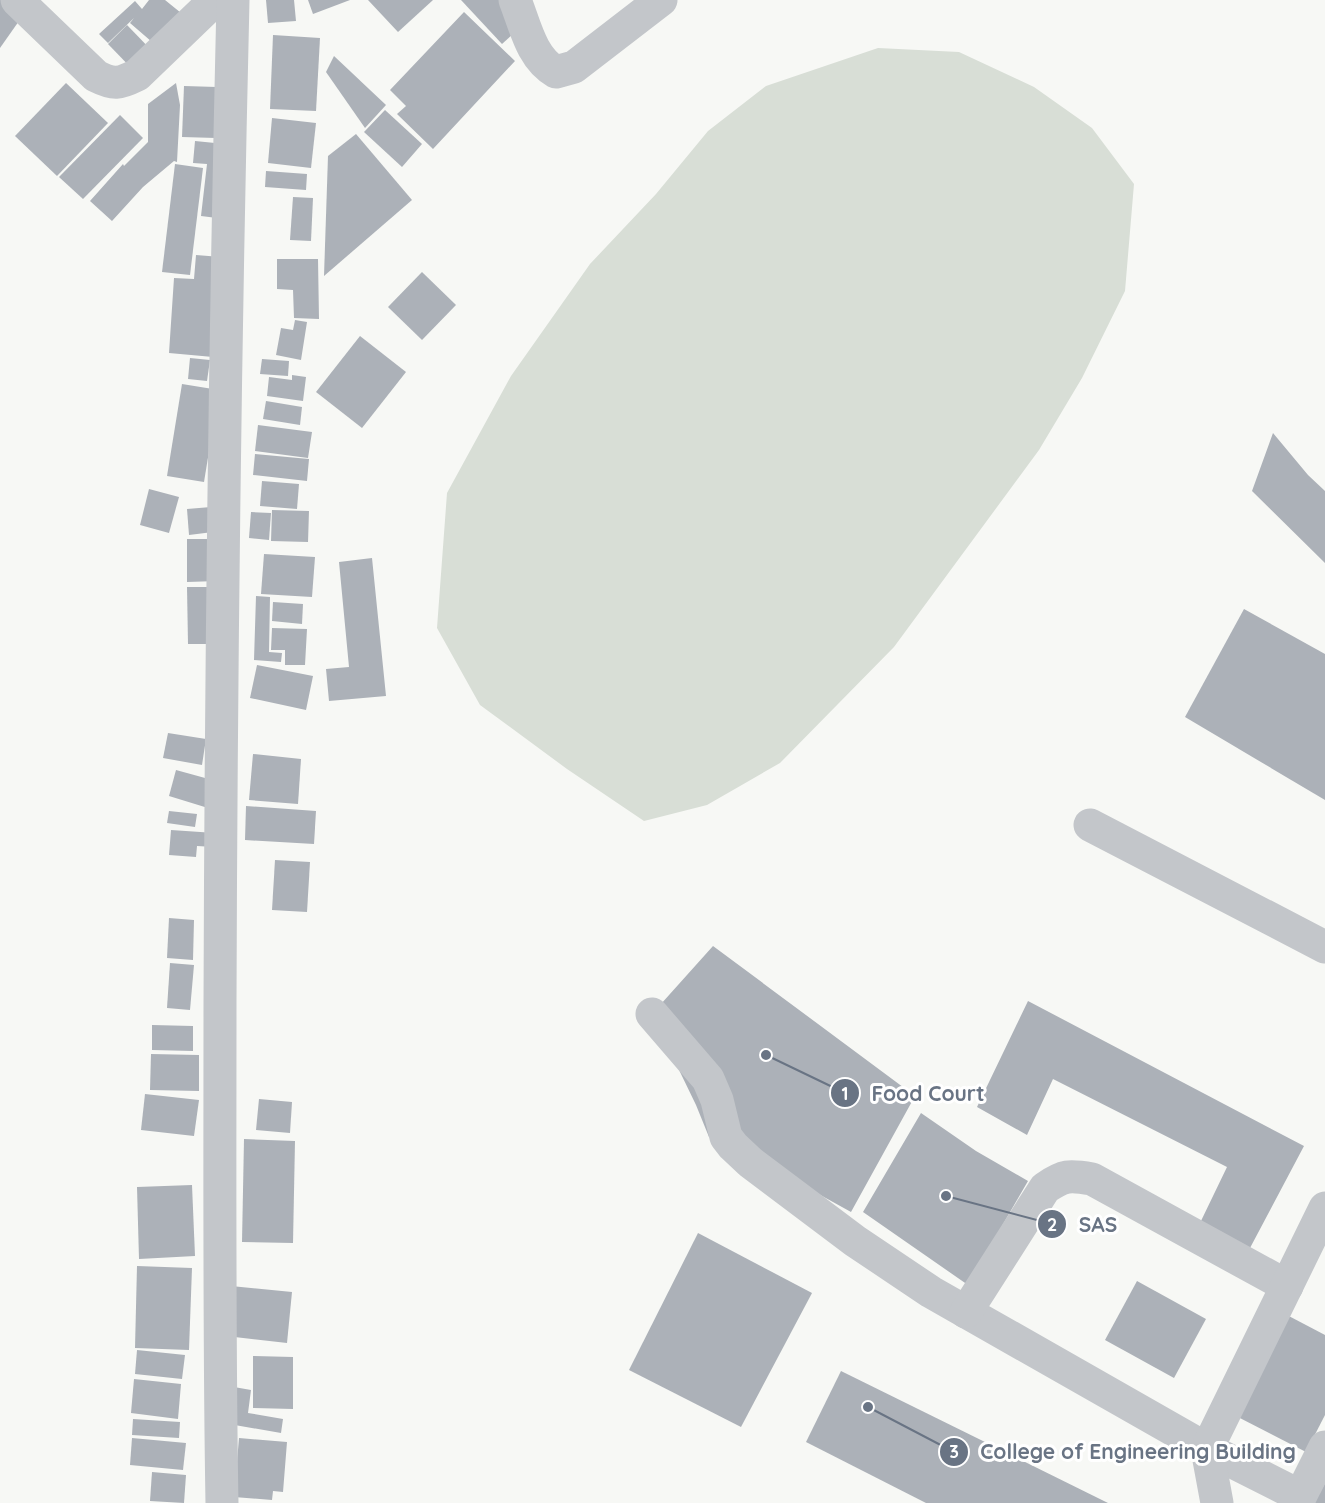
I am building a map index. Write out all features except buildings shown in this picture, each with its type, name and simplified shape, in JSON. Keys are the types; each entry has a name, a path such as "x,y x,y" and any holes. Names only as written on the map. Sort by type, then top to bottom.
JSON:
{"street":[{"path":"17,0 96,76 111,83 125,81 137,75 214,0"},
{"path":"222,1503 220,1385 221,835 225,337 233,0"},
{"path":"515,0 537,54 548,67 556,72 574,67 661,0"},
{"path":"1090,825 1325,947"},
{"path":"652,1014 708,1079 717,1100 726,1137 733,1146 750,1162 855,1241 931,1292 1298,1500 1325,1447"},
{"path":"966,1312 1045,1188 1060,1178 1072,1175 1092,1179 1287,1286"},
{"path":"1217,1503 1207,1449 1325,1208"}],"shaded area":[{"path":"878,48 959,52 1034,87 1092,128 1134,184 1125,291 1082,378 1039,450 894,647 780,763 707,805 644,821 567,769 480,705 437,628 447,493 511,376 590,264 656,194 708,131 766,86"}],"place":[{"name":"Food Court","path":"766,1055"},
{"name":"SAS","path":"946,1196"},
{"name":"College of Engineering Building","path":"868,1407"}]}
